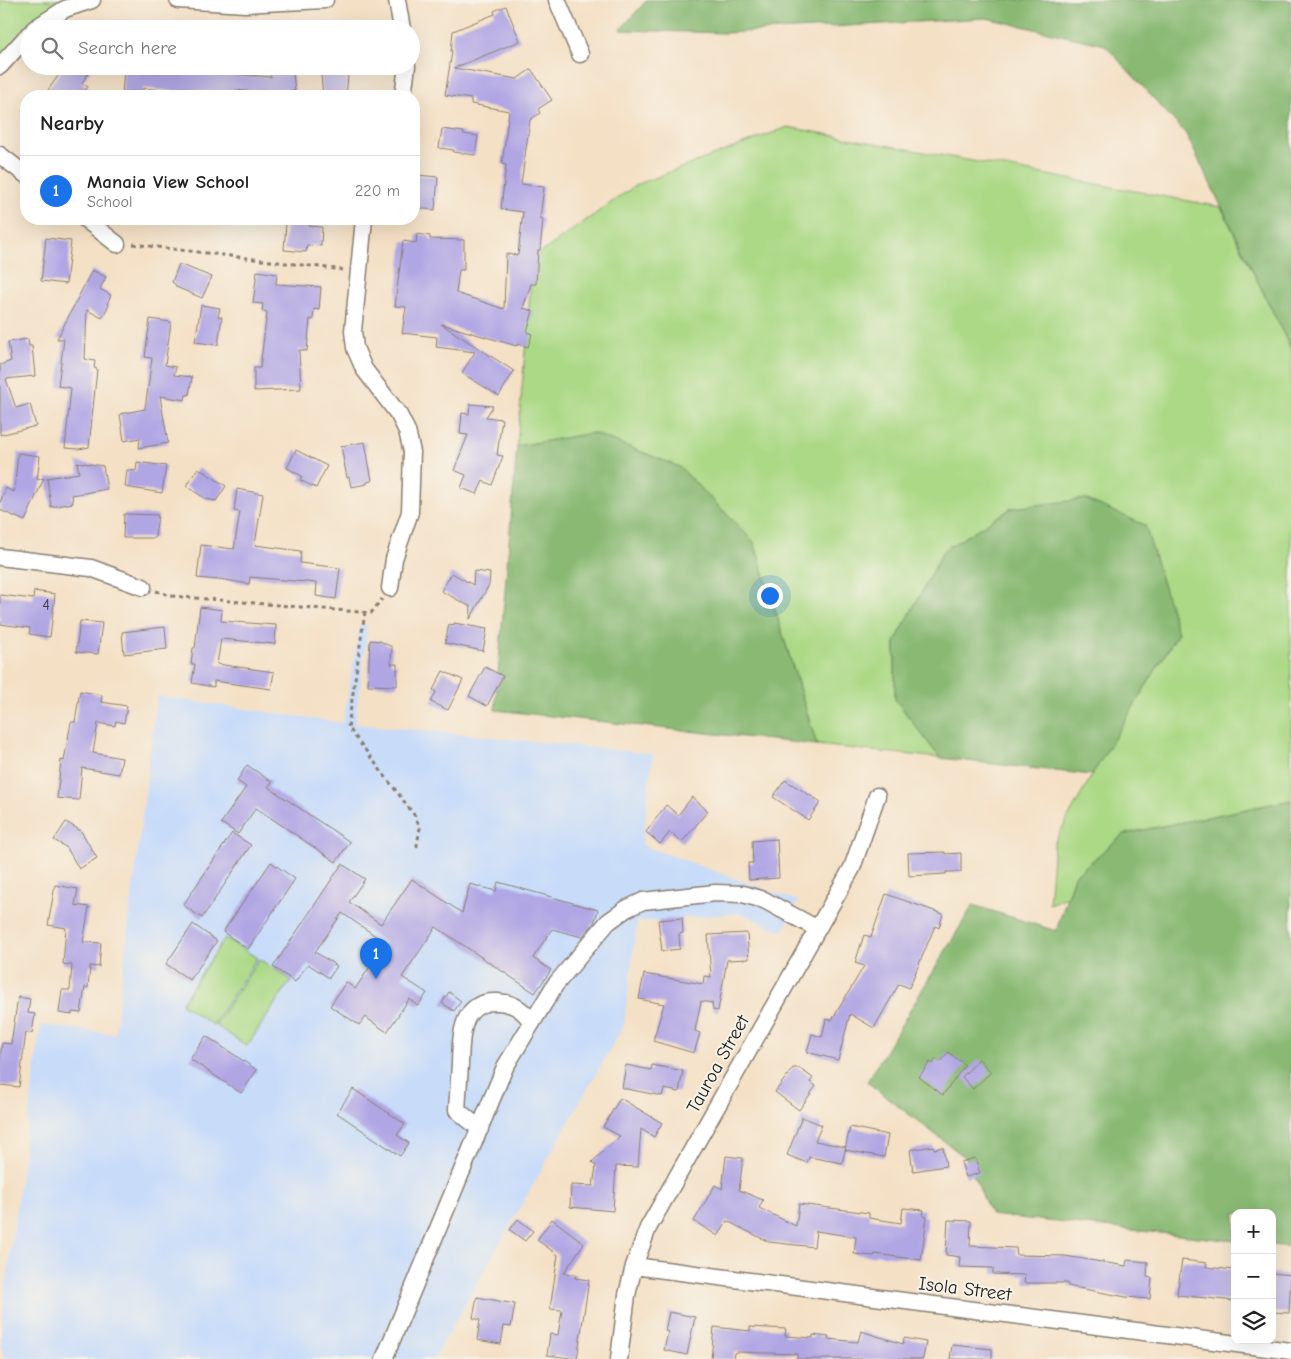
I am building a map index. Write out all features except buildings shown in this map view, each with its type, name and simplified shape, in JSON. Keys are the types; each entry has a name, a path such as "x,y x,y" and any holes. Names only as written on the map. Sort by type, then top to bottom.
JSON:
{"street":[{"path":"48,20 65,9 92,0"},
{"path":"178,0 245,4 325,0"},
{"path":"397,0 400,20"},
{"path":"557,0 580,54"},
{"path":"0,66 20,44"},
{"path":"404,90 406,75"},
{"path":"0,155 20,170"},
{"path":"93,225 118,244"},
{"path":"363,225 353,331 355,348 364,369 399,414 412,452 410,512 394,559 390,588"},
{"path":"0,557 91,568 143,587"},
{"name":"Tauroa Street","path":"619,1359 627,1295 634,1266 648,1228 816,928 852,868 877,796"},
{"path":"384,1359 505,1067 555,985 608,922 626,909 643,901 715,893 743,894 764,900 816,928"},
{"path":"480,1129 457,1110 462,1030 471,1011 482,1003 498,1002 512,1004 526,1013 532,1023"},
{"name":"Isola Street","path":"634,1266 1291,1351"}],"path":[{"path":"118,244 135,244 358,272"},
{"path":"143,587 172,596 372,613 390,588"},
{"path":"365,612 348,727 415,816 420,828 416,851"}],"shaded area":[{"path":"360,624 368,625 355,724 653,754 642,845 798,901 783,932 741,913 637,922 624,1025 434,1359 4,1359 1,1337 5,1292 41,1025 115,1034 157,696 343,723"}],"green space":[{"path":"0,0 68,0 46,20 20,20 20,44 0,62"},
{"path":"647,0 1291,0 1291,349 1186,134 1105,45 986,18 725,33 620,30"},
{"path":"788,127 1221,207 1291,349 1291,800 1124,834 1074,876 1067,897 1049,904 1054,843 1092,775 1178,633 1012,508 944,550 895,642 895,699 940,758 817,745 754,542 680,467 593,433 517,446 533,258 636,185"},
{"path":"593,433 680,467 754,542 817,745 495,710 517,446"},
{"path":"1085,499 1145,525 1178,633 1092,775 940,758 895,699 895,642 944,550 1012,508"},
{"path":"1291,800 1291,1247 1276,1245 1276,1209 1231,1209 1231,1241 991,1215 966,1158 867,1082 973,905 1056,931 1074,876 1124,834"},
{"path":"225,938 257,958 213,1025 181,1004"},
{"path":"259,959 291,980 247,1046 215,1025"}],"place":[{"name":"Manaia View School","path":"376,979"}]}
